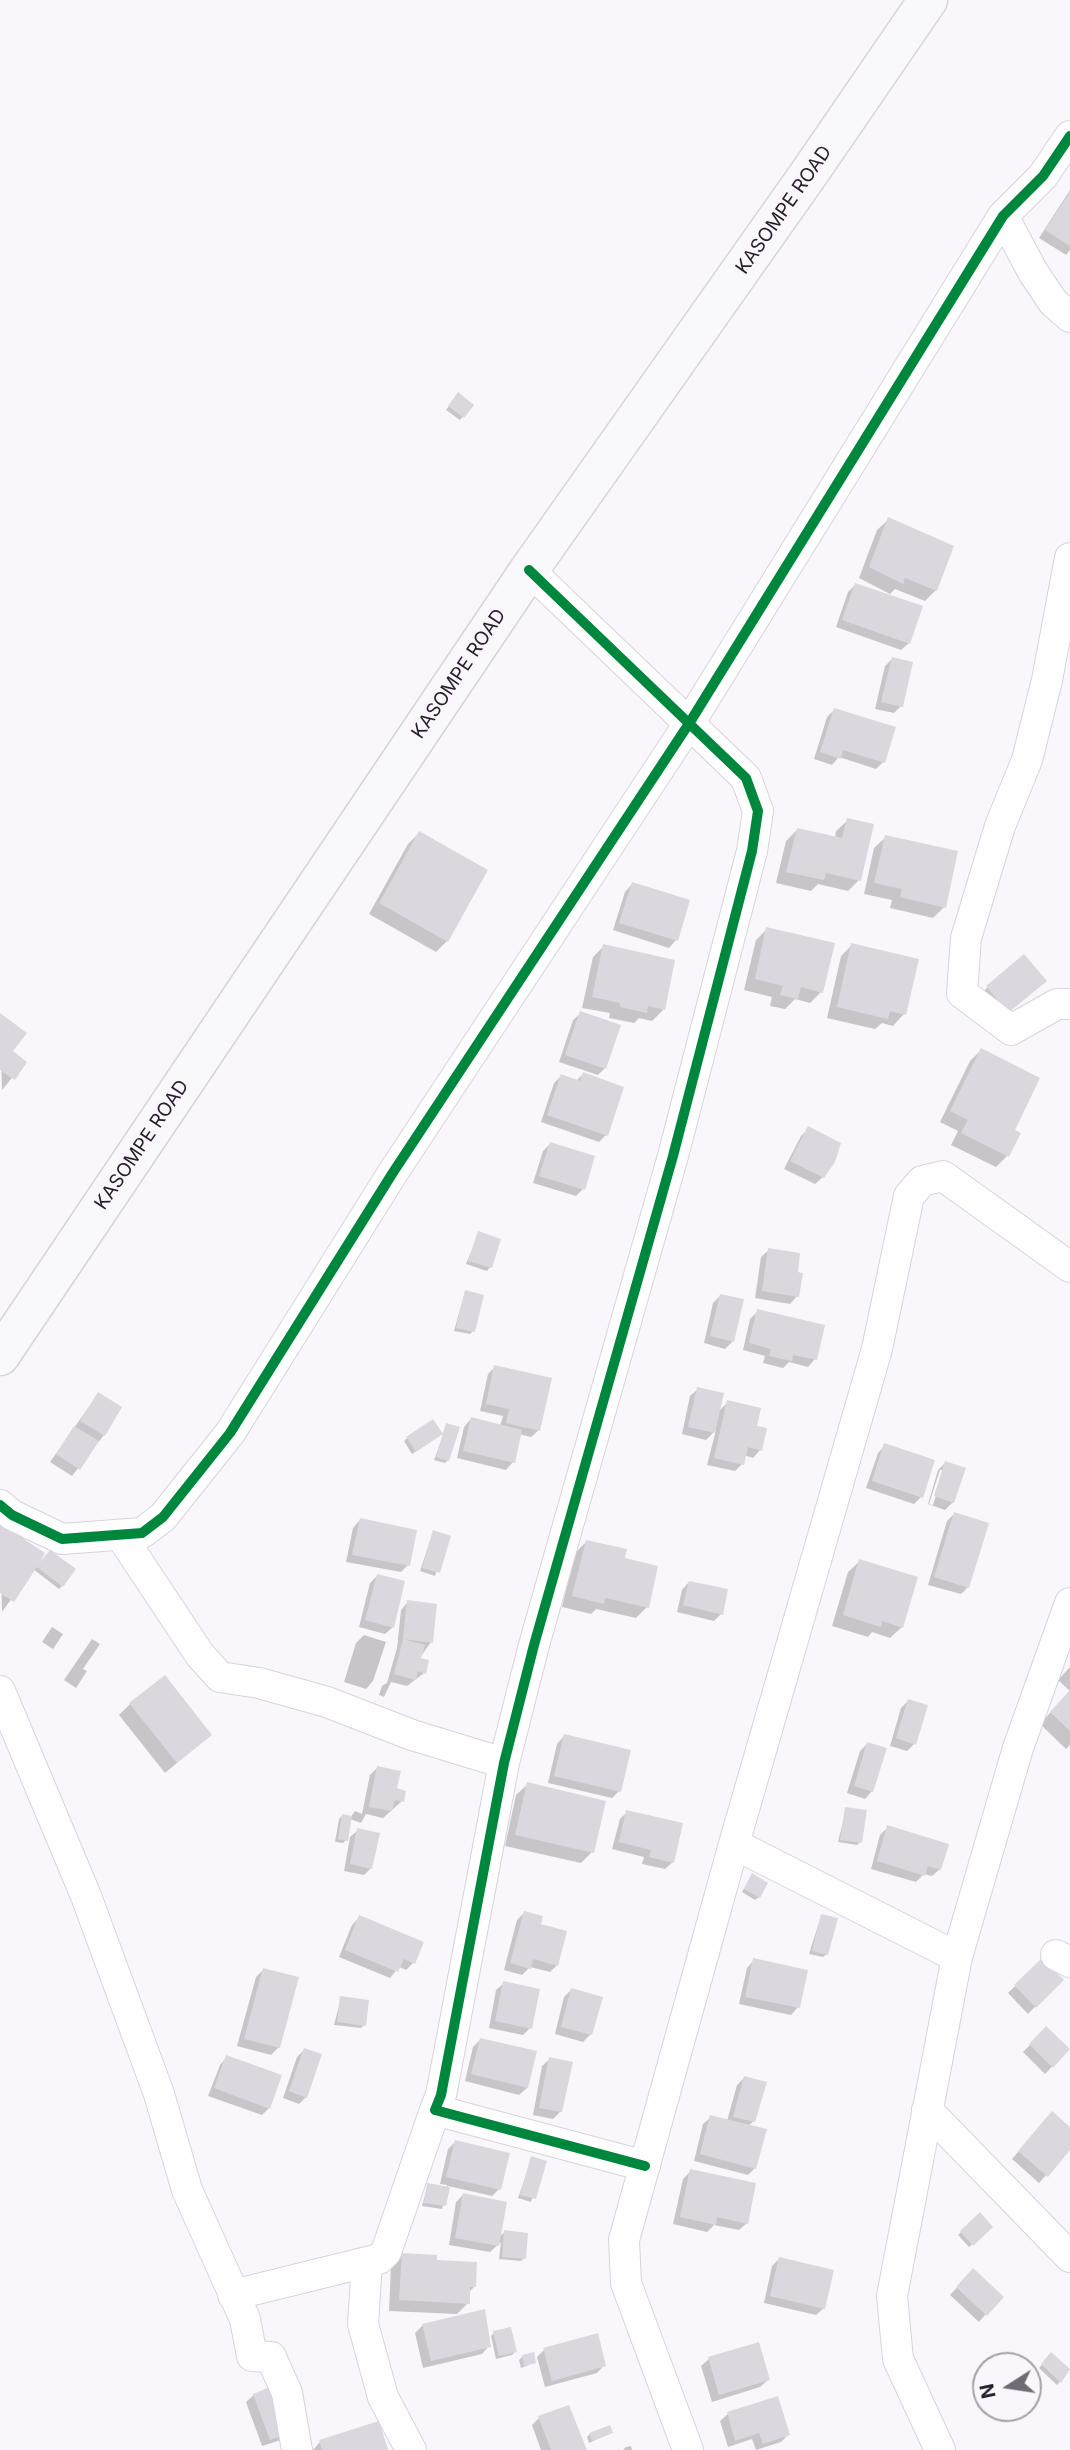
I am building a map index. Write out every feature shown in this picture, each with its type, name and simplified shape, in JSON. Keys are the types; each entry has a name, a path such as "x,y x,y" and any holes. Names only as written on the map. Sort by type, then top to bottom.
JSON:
{"street":[{"name":"KASOMPE ROAD","path":"0,1356 529,570 810,173 928,0"},
{"path":"0,1505 12,1515 62,1539 142,1533 163,1517 230,1433 392,1174 690,722 1003,216 1043,176 1070,136"},
{"path":"1003,216 1033,272 1054,302 1070,317"},
{"path":"1070,558 1047,680 1027,760 1000,826 966,938 962,993 1011,1030 1057,1004 1070,1004"},
{"path":"233,2295 379,2259 386,2252 441,2095 504,1763 538,1631 673,1156 752,851 758,811 746,778 529,570"},
{"path":"688,2450 626,2283 624,2240 734,1844 877,1349 909,1196 922,1181 943,1176 1070,1267"},
{"path":"121,1536 200,1655 220,1677 259,1683 327,1702 412,1735 504,1763"},
{"path":"940,2450 898,2359 892,2295 957,1957 1018,1748 1070,1602"},
{"path":"0,1691 86,1896 159,2094 187,2190 245,2319 252,2356 271,2357 287,2392 297,2450"},
{"path":"734,1844 957,1957"},
{"path":"436,2110 645,2166"},
{"path":"928,2110 1070,2257"},
{"path":"367,2262 363,2324 383,2397 411,2450"}],"building":[{"path":"1070,192 1070,246 1045,230"},
{"path":"458,392 474,405 464,418 448,406"},
{"path":"888,517 954,546 937,591 905,578 903,584 869,567"},
{"path":"855,583 923,606 910,644 842,620"},
{"path":"892,657 913,662 903,707 881,702"},
{"path":"834,708 896,727 885,763 843,750 841,759 820,752"},
{"path":"847,818 874,824 861,881 826,873 824,880 786,872 797,828 842,838"},
{"path":"419,831 488,870 448,942 379,903"},
{"path":"885,835 958,851 946,908 900,897 902,889 874,883"},
{"path":"632,882 690,900 678,941 619,923"},
{"path":"766,927 835,943 823,993 801,987 798,999 780,995 783,986 755,979"},
{"path":"851,943 919,959 906,1015 890,1011 888,1019 837,1007"},
{"path":"603,944 675,960 665,1010 648,1006 647,1013 592,997"},
{"path":"1024,954 1047,981 1008,1013 986,986"},
{"path":"580,1011 621,1025 606,1069 565,1055"},
{"path":"0,1013 27,1033 13,1051 27,1062 15,1080 0,1070"},
{"path":"981,1048 1040,1078 1015,1130 1021,1133 1009,1157 961,1133 968,1120 950,1111"},
{"path":"583,1072 624,1087 608,1136 547,1115 561,1074 580,1081"},
{"path":"808,1126 841,1143 835,1162 824,1178 790,1161"},
{"path":"550,1142 595,1156 585,1190 539,1176"},
{"path":"478,1231 501,1239 492,1268 468,1261"},
{"path":"768,1248 800,1253 798,1272 803,1273 799,1297 762,1291"},
{"path":"465,1290 484,1295 475,1332 456,1328"},
{"path":"720,1294 744,1299 734,1342 710,1336"},
{"path":"757,1309 825,1325 817,1360 793,1355 792,1361 769,1356 771,1349 749,1343"},
{"path":"494,1365 552,1378 540,1431 506,1423 509,1409 486,1404"},
{"path":"697,1387 724,1393 715,1433 688,1427"},
{"path":"98,1392 122,1407 105,1436 80,1421"},
{"path":"727,1400 761,1408 757,1426 767,1428 762,1451 748,1447 744,1465 714,1458"},
{"path":"471,1417 522,1430 515,1463 463,1451"},
{"path":"433,1419 443,1434 416,1452 406,1437"},
{"path":"446,1423 460,1427 449,1461 436,1457"},
{"path":"74,1426 99,1441 80,1470 56,1454"},
{"path":"884,1443 935,1460 923,1498 872,1481"},
{"path":"945,1461 966,1468 954,1503 934,1496"},
{"path":"954,1512 989,1523 969,1588 934,1577"},
{"path":"360,1518 417,1530 410,1566 352,1555"},
{"path":"0,1523 45,1553 40,1562 50,1550 76,1569 63,1587 37,1567 14,1602 0,1593"},
{"path":"433,1530 451,1536 440,1573 422,1568"},
{"path":"586,1540 627,1549 625,1558 658,1566 649,1608 605,1598 604,1604 572,1596"},
{"path":"859,1559 918,1577 903,1628 882,1621 881,1627 843,1615"},
{"path":"377,1574 405,1581 394,1628 365,1620"},
{"path":"689,1581 728,1589 723,1615 683,1605"},
{"path":"407,1600 437,1604 433,1643 403,1639"},
{"path":"403,1639 425,1645 421,1658 429,1660 426,1674 418,1671 416,1680 394,1674"},
{"path":"165,1675 212,1735 177,1763 129,1703"},
{"path":"1070,1690 1070,1731 1050,1712"},
{"path":"908,1699 928,1705 916,1745 896,1738"},
{"path":"564,1734 631,1750 621,1792 554,1776"},
{"path":"867,1742 887,1748 873,1792 854,1786"},
{"path":"377,1766 401,1771 397,1788 406,1791 404,1802 395,1800 392,1811 369,1807"},
{"path":"527,1782 606,1801 594,1853 515,1835"},
{"path":"845,1807 867,1810 862,1843 840,1840"},
{"path":"626,1810 683,1823 674,1863 649,1857 651,1850 619,1842"},
{"path":"342,1814 352,1816 348,1841 338,1839"},
{"path":"887,1825 949,1844 941,1870 928,1866 925,1876 877,1861"},
{"path":"357,1828 380,1833 372,1869 350,1864"},
{"path":"752,1873 768,1883 760,1898 744,1889"},
{"path":"524,1911 543,1916 541,1924 567,1931 558,1966 533,1959 531,1969 510,1963"},
{"path":"821,1914 838,1918 828,1955 812,1951"},
{"path":"359,1915 424,1942 415,1964 404,1959 398,1972 345,1950"},
{"path":"753,1958 808,1970 800,2008 745,1997"},
{"path":"1042,1958 1064,1980 1036,2008 1014,1985"},
{"path":"263,1968 299,1977 280,2048 244,2039"},
{"path":"503,1981 540,1989 532,2029 495,2021"},
{"path":"571,1988 603,1997 592,2035 561,2027"},
{"path":"340,1996 369,2000 366,2026 337,2022"},
{"path":"1046,2026 1070,2049 1053,2068 1029,2044"},
{"path":"480,2038 537,2051 528,2088 471,2074"},
{"path":"304,2048 322,2054 307,2098 289,2091"},
{"path":"226,2055 282,2075 270,2109 214,2088"},
{"path":"549,2057 573,2062 562,2112 539,2108"},
{"path":"744,2076 767,2082 755,2122 733,2117"},
{"path":"1052,2111 1070,2127 1070,2150 1048,2177 1018,2151"},
{"path":"710,2115 767,2129 756,2169 700,2154"},
{"path":"455,2140 510,2153 501,2190 446,2177"},
{"path":"531,2156 547,2161 536,2199 520,2195"},
{"path":"690,2169 756,2183 748,2224 717,2217 716,2225 680,2217"},
{"path":"427,2183 450,2187 446,2206 424,2203"},
{"path":"463,2193 507,2202 499,2246 455,2238"},
{"path":"980,2212 993,2227 973,2246 960,2231"},
{"path":"504,2230 528,2233 526,2259 502,2257"},
{"path":"402,2253 437,2255 437,2260 477,2262 476,2287 470,2287 470,2304 399,2300"},
{"path":"779,2257 834,2270 825,2309 770,2296"},
{"path":"973,2268 1004,2297 987,2316 956,2287"},
{"path":"485,2309 491,2347 431,2361 422,2324"},
{"path":"511,2327 517,2352 499,2356 493,2331"},
{"path":"598,2333 606,2366 552,2381 543,2348"},
{"path":"759,2342 770,2380 719,2395 708,2357"},
{"path":"534,2352 536,2363 524,2366 522,2355"},
{"path":"1051,2352 1070,2369 1061,2383 1042,2363"},
{"path":"273,2386 290,2433 270,2440 253,2394"},
{"path":"778,2396 790,2435 763,2444 759,2433 735,2441 727,2412"},
{"path":"569,2405 587,2450 551,2450 538,2416"},
{"path":"379,2421 388,2450 322,2450 319,2440"},
{"path":"610,2425 613,2433 592,2441 589,2433"}],"cycle path":[{"path":"0,1505 12,1515 62,1539 142,1533 163,1517 230,1433 392,1174 690,722 1003,216 1043,176 1070,136"},
{"path":"529,570 746,778 758,811 752,851 673,1156 534,1645 504,1763 441,2095 435,2110 645,2166"}]}
